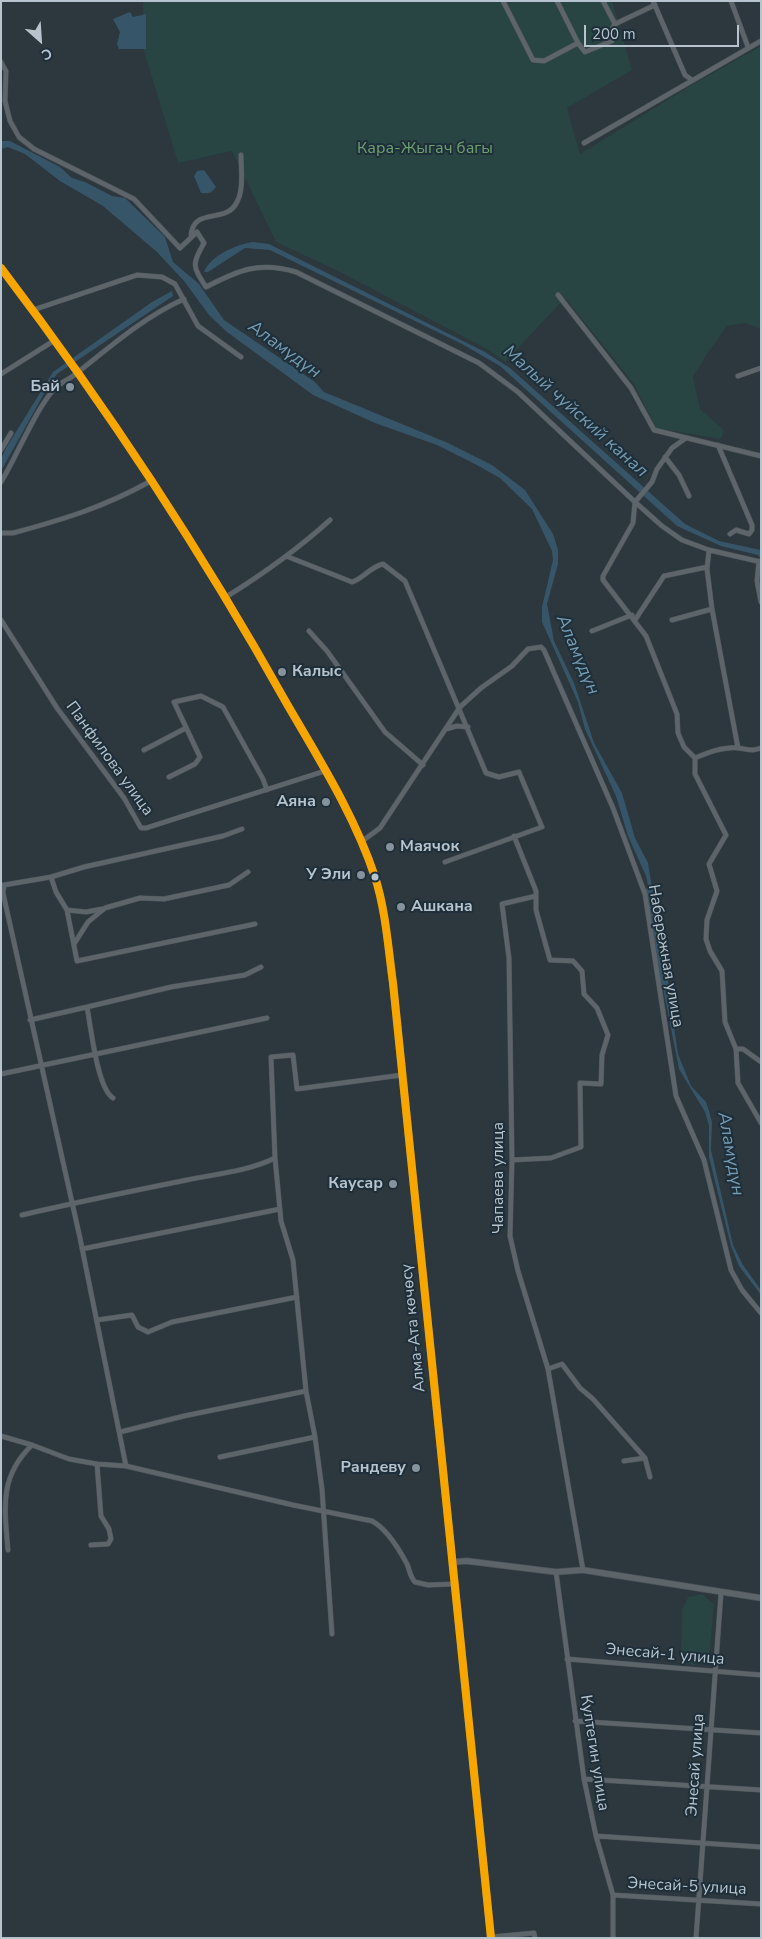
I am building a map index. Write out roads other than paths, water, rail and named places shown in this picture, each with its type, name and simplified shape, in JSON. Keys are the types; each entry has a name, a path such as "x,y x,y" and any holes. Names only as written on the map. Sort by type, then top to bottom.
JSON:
{"main road":[{"name":"Алма-Ата көчөсү","path":"1,268 67,356 226,597 325,770 361,842 383,906 393,983 491,1937"}],"street":[{"path":"503,1 533,60 544,61 578,43"},
{"path":"557,1 578,43 585,52 603,47 613,40 612,29 615,24 654,3 685,75 692,80"},
{"path":"603,1 615,24"},
{"path":"731,1 748,47"},
{"path":"584,143 761,41"},
{"path":"1,62 6,71 5,101 10,120 19,137 34,149 134,199 180,248 197,232 204,243 194,261 194,268 206,287 238,271 278,266 296,272 480,363 518,392 637,500 662,526 682,540 709,550 760,562 758,581 761,602"},
{"path":"191,236 192,227 199,219 232,210 237,203 240,195 242,155"},
{"path":"33,310 137,275 162,277 175,284 198,326 241,357"},
{"path":"558,295 631,388 654,430 761,456"},
{"path":"1,482 34,420 55,388 78,373 104,349 168,306 184,299"},
{"path":"1,374 55,340"},
{"path":"738,376 761,368"},
{"path":"1,450 11,433"},
{"path":"686,438 672,448 649,485 637,500 633,523 603,576 606,585 634,618 646,636 661,669 677,714 678,733 684,747 695,758 695,774 726,835 709,864 717,892 707,920 706,939 710,951 722,971 725,1022 736,1049 738,1083 761,1123"},
{"path":"718,445 752,525 752,530 749,534 736,530 730,534"},
{"path":"665,457 679,476 689,496"},
{"path":"1,533 13,533 85,513 115,501 151,481"},
{"path":"226,597 286,556 330,520"},
{"path":"709,550 707,567 712,610 738,748"},
{"path":"286,556 352,582 374,566 383,564 405,581 448,686 460,707 486,773 499,776 519,772 542,827 445,862"},
{"path":"592,631 634,618 664,576 707,567"},
{"path":"672,620 712,610"},
{"name":"Панфилова улица","path":"1,620 57,708 124,798 141,828 267,790 325,770"},
{"path":"310,631 327,651 386,732 423,765"},
{"name":"Набережная улица","path":"361,842 380,828 460,707 481,688 512,666 528,649 541,647 544,650 613,808 645,894 676,1096 704,1160 732,1270 742,1290 761,1312"},
{"path":"169,777 195,764 200,757 174,702 202,696 222,707 263,779 267,790"},
{"path":"446,729 457,726 468,727"},
{"path":"144,750 186,728"},
{"path":"695,758 716,750 738,748 753,751 761,748"},
{"path":"126,1466 72,1202 30,1020 2,893 2,885 51,877 130,856 223,836 242,828"},
{"path":"512,1160 551,1158 581,1147 580,1083 601,1084 602,1055 608,1035 597,1008 584,994 582,971 573,961 550,960 536,910 536,891 514,836"},
{"path":"67,910 86,912 140,898 164,898 229,885 248,872"},
{"path":"51,877 56,892 67,910 78,962 255,924"},
{"name":"Чапаева улица","path":"536,896 502,904 509,958 512,1160 510,1236 518,1270 548,1369 583,1570"},
{"path":"74,944 88,922 105,908"},
{"path":"30,1020 171,987 245,974 261,967"},
{"path":"87,1008 105,1089 113,1098"},
{"path":"1,1074 267,1018"},
{"path":"736,1049 743,1049 761,1062"},
{"path":"332,1634 323,1511 315,1437 306,1391 299,1338 292,1253 282,1229 275,1158 271,1057 293,1055 297,1089 402,1075"},
{"path":"22,1215 72,1202 116,1196 251,1167 275,1158"},
{"path":"82,1249 280,1209"},
{"path":"97,1320 132,1315 138,1327 148,1332 172,1322 297,1297"},
{"path":"548,1369 562,1364 580,1388 593,1399 645,1458 650,1477"},
{"path":"120,1432 184,1416 306,1391"},
{"path":"1,1436 69,1459 97,1464 126,1466 323,1511 372,1520 381,1526 408,1566 410,1577 415,1582 428,1585 455,1584"},
{"path":"220,1457 315,1437"},
{"path":"8,1550 4,1506 5,1476 11,1465 32,1445"},
{"path":"624,1461 645,1458"},
{"path":"91,1545 108,1544 111,1539 109,1530 101,1516 97,1464"},
{"path":"452,1562 467,1561 556,1572 583,1570 761,1598"},
{"name":"Култегин улица","path":"556,1572 584,1779 596,1836 612,1895 613,1938"},
{"name":"Энесай улица","path":"696,1938 721,1593"},
{"name":"Энесай-1 улица","path":"567,1659 761,1675"},
{"path":"575,1721 761,1733"},
{"path":"584,1779 761,1790"},
{"path":"596,1836 761,1847"},
{"name":"Энесай-5 улица","path":"612,1895 761,1904"},
{"path":"491,1937 534,1933 535,1938"}],"water":[{"path":"130,12 133,17 146,14 146,49 119,49 117,44 120,32 113,19"},
{"path":"1,141 10,141 60,167 72,178 85,182 112,196 125,198 165,237 173,262 199,284 224,320 315,382 324,392 448,443 492,465 525,490 553,534 558,550 558,564 547,604 554,641 574,683 594,743 622,793 635,838 648,863 654,900 663,927 667,980 678,1054 691,1086 706,1102 712,1122 711,1150 733,1245 743,1265 761,1290 761,1295 739,1266 731,1246 709,1157 709,1126 705,1112 679,1069 662,983 662,947 646,876 628,836 616,796 585,729 578,702 542,622 542,607 553,560 552,551 532,509 500,478 475,464 437,445 375,423 313,395 227,332 209,315 184,281 157,252 103,206 60,181 25,154 8,147 1,149"},
{"path":"204,170 216,187 208,193 201,193 194,176 197,171"},
{"path":"253,242 269,244 485,352 510,368 685,524 719,541 761,550 761,559 758,555 721,546 677,526 500,366 462,344 270,250 245,248 208,272 204,272 207,266 218,256 239,245"},
{"path":"172,291 173,296 57,374 46,390 1,471 1,459 6,448 53,372 152,302"}],"waterway":[{"name":"Аламүдүн","path":"650,891 664,984"}],"place":[{"name":"Бай","path":"70,387"},
{"name":"Калыс","path":"282,672"},
{"name":"Аяна","path":"326,802"},
{"name":"Маячок","path":"390,847"},
{"name":"У Эли","path":"361,875"},
{"name":"Ашкана","path":"401,907"},
{"name":"Каусар","path":"393,1184"},
{"name":"Рандеву","path":"416,1468"}],"park label":[{"name":"Кара-Жыгач багы","path":"425,149"}],"water label":[{"name":"Малый чуйский канал","path":"575,412"}]}
